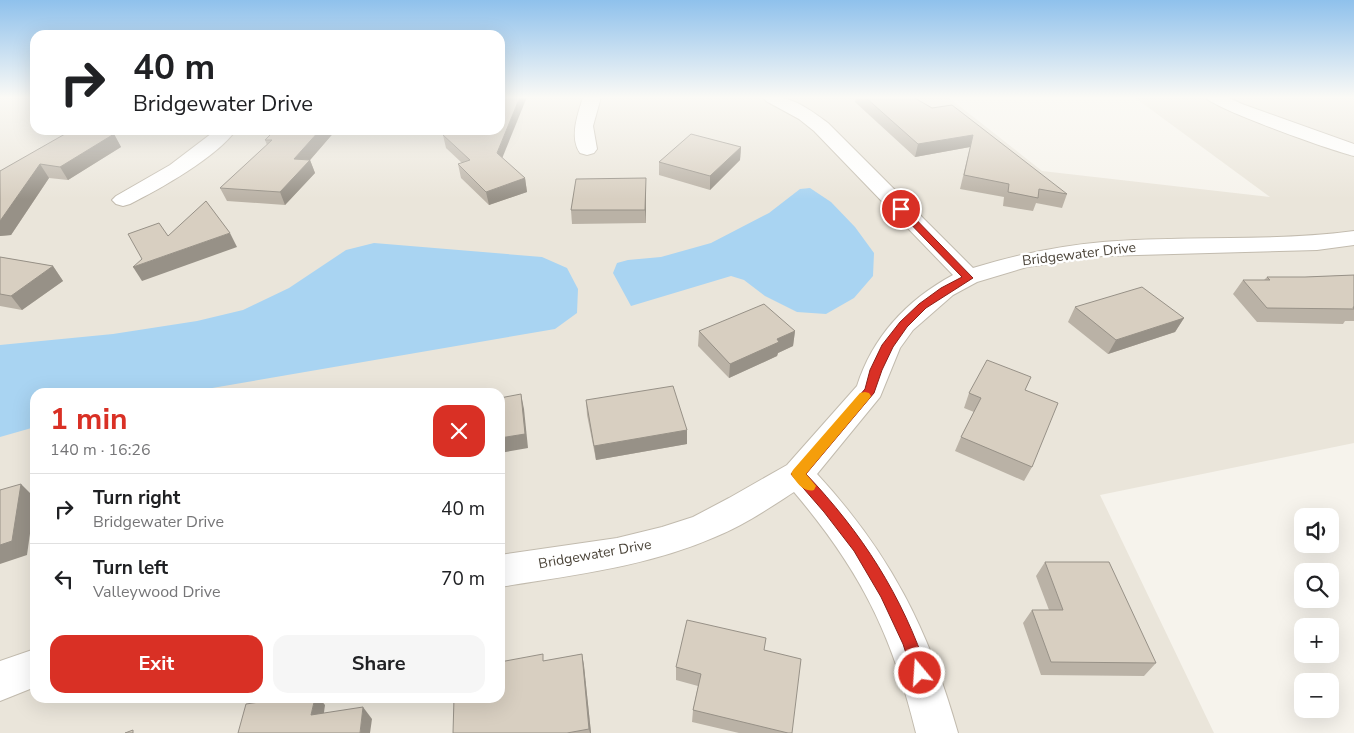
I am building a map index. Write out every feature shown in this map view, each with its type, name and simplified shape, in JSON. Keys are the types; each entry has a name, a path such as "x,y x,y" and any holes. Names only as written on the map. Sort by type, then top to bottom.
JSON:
{"street":[{"path":"585,131 587,149"},
{"path":"825,131 968,278"},
{"path":"1301,131 1354,150"},
{"path":"123,200 151,186 190,160 221,135"},
{"name":"Bridgewater Drive","path":"505,570 617,553 662,542 704,527 798,474 870,390 876,370 888,345 904,324 944,290 968,278 1024,260 1102,249 1157,246 1317,244 1354,238"},
{"path":"798,474 829,508 853,539 886,592 910,643 930,702 937,733"},
{"path":"0,680 30,670"}],"shaded area":[{"path":"0,131 30,131 30,135 505,135 505,131 991,131 1042,171 1270,197 1181,131 1354,131 1354,443 1100,495 1214,733 0,733"}],"water":[{"path":"810,188 831,202 855,227 874,253 873,276 854,298 826,314 797,312 765,296 744,280 731,276 631,306 613,273 617,263 661,257 711,243 769,213 800,189"},
{"path":"374,243 542,257 567,268 578,289 577,313 555,329 212,388 30,388 30,428 0,437 0,345 113,334 197,321 243,310 289,288 346,250"}],"building":[{"path":"904,131 986,131 1067,194 1039,189 1038,198 1008,192 1009,184 964,175 973,135 918,144"},
{"path":"691,134 741,147 710,176 659,162"},
{"path":"63,135 112,135 60,167 40,164 0,221 0,171"},
{"path":"270,135 316,135 294,159 310,160 280,192 220,188 272,140 265,140"},
{"path":"443,135 504,135 497,153 525,178 486,192 458,164 470,160"},
{"path":"646,178 645,210 571,210 576,179"},
{"path":"206,201 230,233 133,267 142,259 128,234 159,223 168,236"},
{"path":"0,257 53,266 11,296 0,294"},
{"path":"1354,275 1354,309 1267,308 1243,280 1270,280 1267,277"},
{"path":"1142,287 1184,318 1116,340 1075,307"},
{"path":"764,304 795,331 777,339 779,342 730,364 699,331"},
{"path":"987,360 1031,377 1025,390 1058,403 1032,467 961,437 981,398 969,393"},
{"path":"673,386 687,430 594,446 586,400"},
{"path":"521,394 525,434 505,437 505,397"},
{"path":"21,484 12,541 0,545 0,490"},
{"path":"1045,562 1109,562 1156,663 1051,662 1032,610 1063,610"},
{"path":"687,620 766,638 764,650 801,659 792,733 693,710 701,674 676,667"},
{"path":"543,654 543,661 582,654 589,729 567,733 453,733 454,703 505,703 505,661"},
{"path":"314,703 311,715 363,707 360,733 238,733 246,704"}],"slow traffic":[{"path":"809,486 798,474 865,396"}],"route":[{"path":"901,209 968,278 944,290 904,324 888,345 876,370 870,390 798,474 829,508 859,547 886,592 910,643 920,673"}]}
